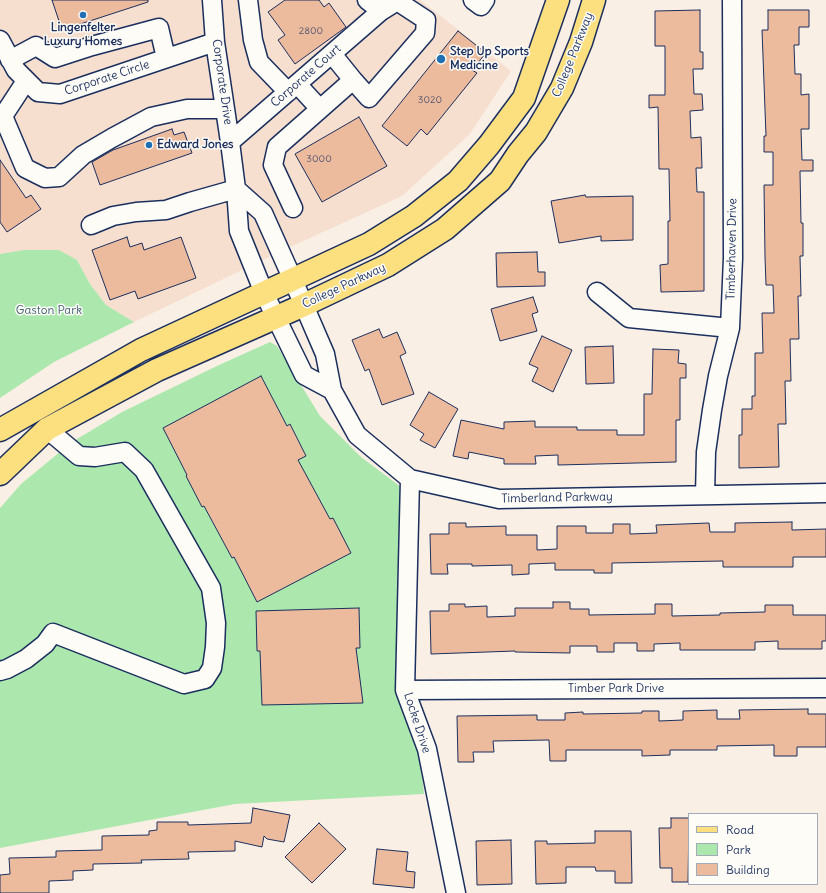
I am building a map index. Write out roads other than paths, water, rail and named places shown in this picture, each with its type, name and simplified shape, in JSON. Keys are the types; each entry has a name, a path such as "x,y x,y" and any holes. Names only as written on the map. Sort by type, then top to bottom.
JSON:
{"main road":[{"path":"0,430 141,350 369,244 414,216 458,181 489,145 524,98 558,0"},
{"name":"College Parkway","path":"0,474 47,429 156,370 304,305 388,265 445,229 500,181 518,154 536,132 562,88 581,42 594,0"},
{"path":"34,411 47,429"}],"street":[{"name":"Corporate Drive","path":"212,0 215,42 226,109 236,189 239,231 264,294"},
{"path":"248,0 253,40 259,62 320,109"},
{"path":"367,0 381,11"},
{"path":"473,0 481,6 485,0"},
{"name":"Timberhaven Drive","path":"705,495 706,452 711,417 718,376 730,328 733,258 732,0"},
{"name":"Corporate Court","path":"230,142 381,11 397,1 426,20 425,33 369,98 353,80"},
{"path":"10,60 36,46 55,58 92,46 159,28 166,58"},
{"name":"Corporate Circle","path":"0,40 16,70 38,92 60,94 215,42"},
{"path":"293,208 273,165 277,147 353,80 332,54"},
{"path":"26,81 2,113 26,168 45,178 59,177 83,155 151,116 187,108 226,109"},
{"path":"91,225 113,216 136,212 166,210 236,189 263,213 293,280"},
{"name":"Timberland Parkway","path":"293,280 325,354 332,390 357,435 410,479 498,499 826,493"},
{"path":"597,292 630,318 730,328"},
{"path":"264,294 304,375 332,390"},
{"path":"0,671 7,669 26,658 45,644 53,634 184,684 204,679 212,668 216,623 211,588 144,470 125,452 95,457 79,456 60,438 47,429"},
{"name":"Locke Drive","path":"410,479 405,690 427,749 456,893"},
{"name":"Timber Park Drive","path":"405,690 826,688"}],"place":[{"name":"Lingenfelter Luxury Homes","path":"83,15"},
{"name":"Step Up Sports Medicine","path":"441,59"},
{"name":"Edward Jones","path":"149,145"}],"park label":[{"name":"Gaston Park","path":"49,311"}]}
